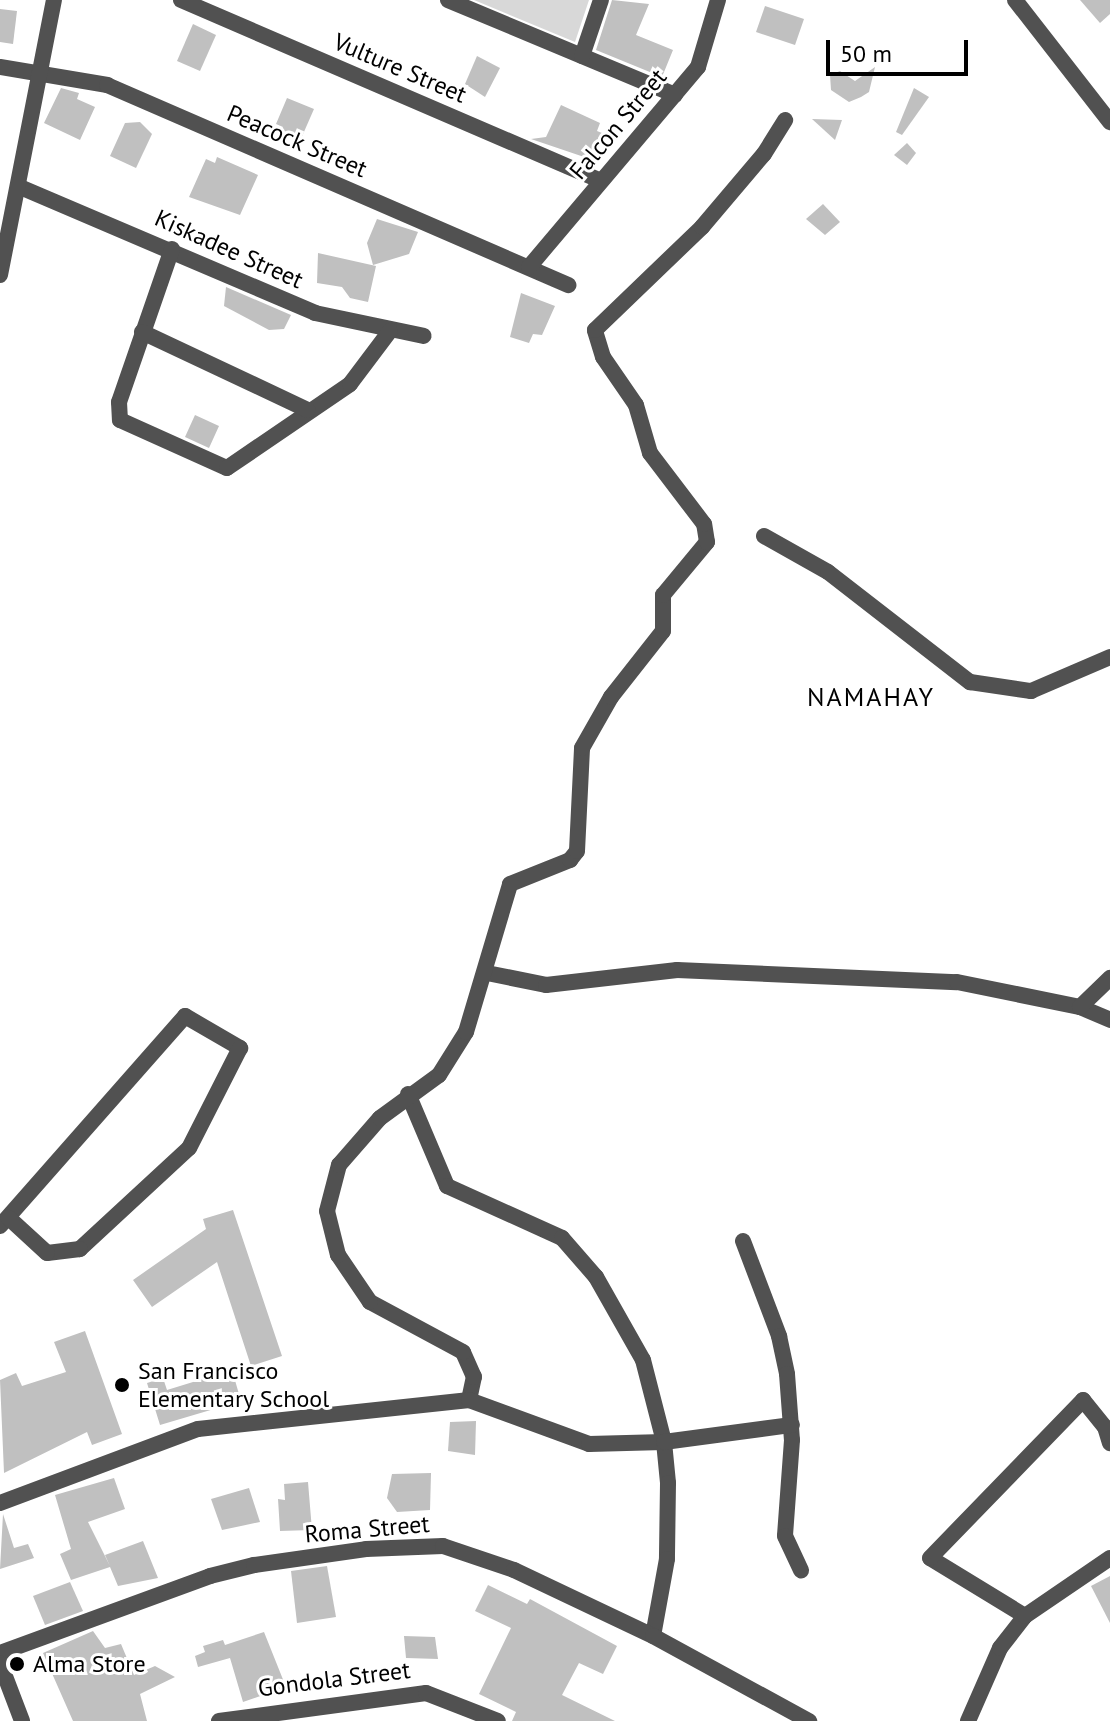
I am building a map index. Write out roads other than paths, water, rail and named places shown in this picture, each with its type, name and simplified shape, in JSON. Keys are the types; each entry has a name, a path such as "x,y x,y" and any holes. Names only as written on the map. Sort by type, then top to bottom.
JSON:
{"street":[{"path":"0,275 20,187 54,0"},
{"name":"Vulture Street","path":"181,0 601,181"},
{"path":"448,0 675,95"},
{"path":"582,56 601,0"},
{"name":"Falcon Street","path":"529,267 698,67 718,0"},
{"path":"1015,0 1109,119"},
{"name":"Peacock Street","path":"0,67 107,85 568,285"},
{"path":"469,1400 474,1377 463,1352 370,1302 338,1255 327,1211 339,1165 408,1094 439,1075 466,1032 487,973 501,909 510,884 570,860 577,851 582,748 611,697 663,631 663,595 709,535 650,453 636,405 603,357 595,330 702,227 764,154 785,120"},
{"name":"Kiskadee Street","path":"20,187 172,249 315,313 424,336"},
{"path":"172,249 119,402 120,420 227,468 350,384 390,331"},
{"path":"142,332 308,410"},
{"path":"764,536 828,572 970,682 1031,691 1110,657"},
{"path":"487,973 546,985 677,970 802,979 888,977 957,982 1080,1007 1110,1020"},
{"path":"1080,1007 1110,978"},
{"path":"185,1016 240,1048 189,1148 80,1249 47,1253 5,1222 185,1016"},
{"path":"408,1094 447,1186 562,1238 596,1277 643,1360 664,1442 667,1559 653,1636"},
{"path":"743,1241 779,1336 792,1425 785,1536 801,1571"},
{"path":"0,1503 198,1429 469,1400 589,1444 664,1442 792,1425"},
{"path":"1025,1616 930,1558 1083,1400 1105,1427 1110,1443"},
{"name":"Roma Street","path":"0,1653 210,1576 254,1565 366,1549 443,1546 514,1570 653,1636 809,1721"},
{"path":"968,1721 1000,1648 1025,1616 1110,1558"},
{"path":"0,1663 22,1721"},
{"name":"Gondola Street","path":"219,1721 426,1693 498,1721"}],"place":[{"name":"San Francisco Elementary School","path":"122,1385"},
{"name":"Alma Store","path":"17,1664"}],"district":[{"name":"NAMAHAY","path":"871,697"}]}
